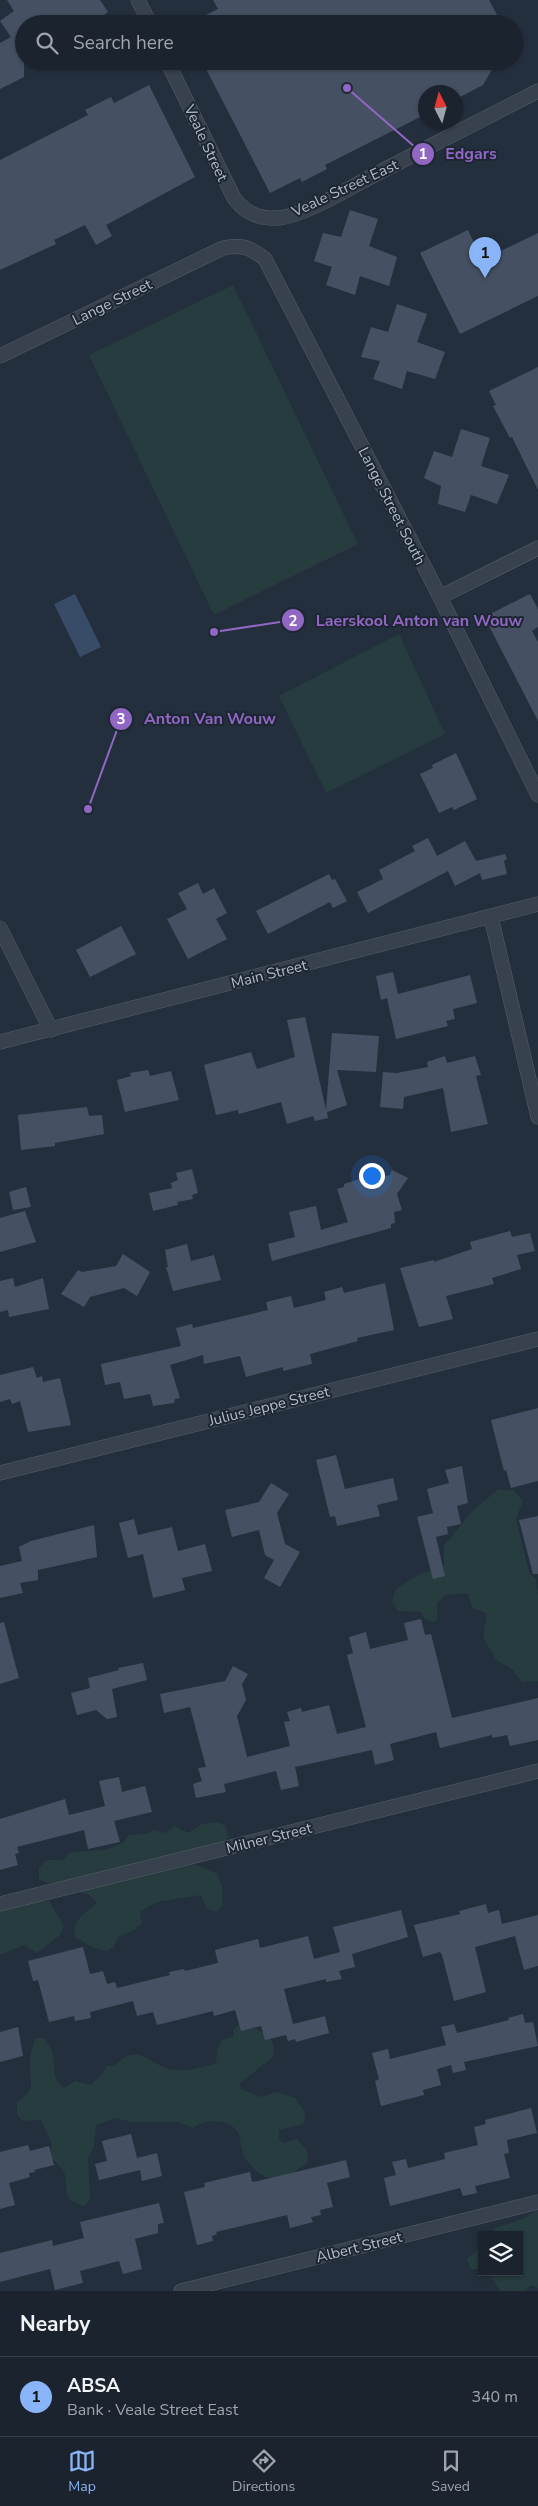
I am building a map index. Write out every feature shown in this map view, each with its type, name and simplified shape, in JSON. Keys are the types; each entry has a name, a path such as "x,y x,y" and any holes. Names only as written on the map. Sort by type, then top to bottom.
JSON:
{"street":[{"path":"138,0 146,15"},
{"name":"Veale Street","path":"171,70 227,188 238,204 255,216"},
{"name":"Veale Street East","path":"255,216 282,218 319,204 538,91"},
{"name":"Lange Street South","path":"224,248 238,245 246,246 264,259 440,597 538,795"},
{"name":"Lange Street","path":"0,356 224,248"},
{"path":"440,597 538,548"},
{"name":"Main Street","path":"0,1042 538,904"},
{"path":"491,917 538,1117"},
{"path":"0,928 51,1030"},
{"name":"Julius Jeppe Street","path":"0,1473 538,1339"},
{"name":"Milner Street","path":"0,1904 538,1771"},
{"name":"Albert Street","path":"181,2291 538,2202"}],"green space":[{"path":"233,285 358,544 214,615 89,355"},
{"path":"399,634 445,734 326,793 279,696"},
{"path":"499,1489 514,1491 523,1501 516,1519 529,1572 536,1580 538,1595 538,1681 522,1682 511,1668 497,1661 483,1637 487,1614 473,1608 467,1593 445,1595 437,1603 437,1620 432,1622 425,1619 421,1612 398,1611 392,1602 396,1589 420,1574 444,1566 444,1546 474,1509"},
{"path":"219,1822 226,1827 228,1838 215,1846 201,1851 171,1854 167,1859 167,1870 194,1865 217,1874 222,1887 222,1906 216,1912 207,1909 201,1895 157,1902 140,1911 142,1923 134,1930 118,1937 114,1947 107,1951 93,1948 75,1937 77,1921 97,1903 89,1895 81,1892 76,1881 47,1883 39,1879 39,1867 47,1860 62,1860 71,1852 105,1850 124,1842 129,1835 147,1834 154,1830 165,1833 175,1826 188,1833 202,1824"},
{"path":"49,1901 64,1926 60,1935 37,1953 24,1945 0,1955 0,1904"},
{"path":"238,2025 247,2026 263,2033 268,2036 273,2044 273,2057 240,2083 241,2089 261,2097 277,2092 295,2098 305,2112 304,2124 279,2130 279,2138 283,2143 297,2139 307,2150 308,2161 284,2177 268,2177 260,2174 246,2159 238,2133 229,2124 211,2121 193,2128 178,2122 132,2122 115,2118 96,2125 94,2146 88,2158 90,2200 84,2206 72,2201 67,2195 64,2172 49,2155 52,2144 41,2120 22,2121 17,2114 17,2102 31,2088 30,2061 36,2038 44,2038 50,2048 55,2075 64,2088 76,2081 90,2085 102,2075 106,2066 114,2066 123,2058 132,2055 139,2055 168,2069 177,2070 216,2064 217,2049 222,2040 234,2036 233,2030"},
{"path":"538,2209 538,2288 530,2285 526,2291 500,2291 491,2276 523,2276 523,2231 494,2231 495,2228 523,2219"},
{"path":"478,2248 478,2269 470,2269 467,2258 476,2252"}],"water":[{"path":"75,594 101,647 80,657 54,604"}],"building":[{"path":"7,0 100,0 108,12 104,15 15,15 15,70 24,70 24,77 0,89 0,43 11,37 0,21 14,11"},
{"path":"213,0 489,0 497,15 206,15 218,9"},
{"path":"207,70 492,70 483,85 463,95 463,85 418,85 418,118 325,165 327,169 302,182 300,178 270,193"},
{"path":"149,85 195,177 106,225 112,236 96,245 85,225 54,240 56,244 0,270 0,160 88,115 85,110 111,97 114,103"},
{"path":"350,210 378,219 369,246 397,257 389,286 360,276 355,295 326,285 332,267 314,261 323,233 341,237"},
{"path":"468,230 482,260 538,233 538,296 460,334 420,253"},
{"path":"397,304 427,314 417,342 445,352 435,379 407,371 402,389 373,379 380,361 361,357 371,327 388,332"},
{"path":"538,367 538,490 512,437 510,438 493,406 496,405 489,391"},
{"path":"461,429 490,438 481,466 509,475 497,504 471,495 465,512 438,504 441,486 424,478 434,451 452,457"},
{"path":"530,594 538,609 538,627 532,631 538,642 538,721 489,626 497,623 490,614"},
{"path":"456,753 477,799 454,810 452,807 439,813 420,774 433,768 432,765"},
{"path":"428,838 437,856 465,841 476,861 505,854 507,859 504,861 507,874 482,880 480,873 455,886 448,871 368,913 357,892 383,879 379,870 415,851 412,846"},
{"path":"329,874 332,880 335,879 347,901 333,908 330,902 268,934 256,911"},
{"path":"198,883 203,894 214,888 227,913 216,919 227,939 188,959 167,919 187,909 178,893"},
{"path":"121,926 136,954 90,977 76,950"},
{"path":"393,972 398,994 470,975 477,1003 453,1009 455,1019 446,1021 448,1026 396,1039 387,998 381,1000 376,976"},
{"path":"305,1017 326,1110 332,1033 379,1036 376,1072 337,1070 347,1105 327,1112 328,1118 315,1121 313,1116 287,1124 281,1102 239,1114 238,1110 216,1115 204,1065 251,1052 257,1069 295,1057 287,1020"},
{"path":"445,1056 447,1063 475,1056 481,1075 476,1076 488,1124 451,1132 443,1088 404,1097 403,1109 380,1107 383,1072 397,1073 428,1067 427,1062"},
{"path":"148,1070 150,1076 171,1071 179,1100 125,1112 117,1080 131,1076 130,1073"},
{"path":"87,1107 89,1116 102,1115 104,1134 55,1143 55,1146 21,1150 18,1115"},
{"path":"192,1169 198,1193 192,1195 193,1199 177,1202 178,1205 153,1211 149,1193 172,1188 171,1183 178,1180 176,1173"},
{"path":"392,1170 408,1178 397,1194 402,1210 394,1212 395,1223 391,1224 391,1228 272,1261 268,1244 295,1237 289,1212 316,1206 321,1230 348,1222 337,1189 344,1187 344,1184 360,1179 362,1182 390,1175"},
{"path":"26,1187 31,1207 13,1210 9,1192"},
{"path":"25,1211 36,1242 0,1252 0,1218"},
{"path":"510,1231 512,1237 530,1233 535,1251 517,1255 521,1269 492,1278 494,1284 446,1296 453,1319 419,1327 400,1268 434,1260 434,1262 472,1249 470,1242"},
{"path":"187,1244 191,1261 214,1255 221,1280 173,1291 166,1267 168,1267 165,1250"},
{"path":"123,1254 150,1272 137,1296 124,1288 90,1297 84,1307 61,1294 78,1270 82,1272 116,1266"},
{"path":"13,1278 15,1287 43,1278 49,1309 9,1317 8,1310 0,1312 0,1281"},
{"path":"385,1283 394,1330 357,1338 358,1341 310,1354 312,1364 283,1371 283,1367 246,1377 240,1356 204,1364 203,1355 170,1365 180,1398 175,1399 174,1403 153,1406 150,1394 124,1399 120,1382 105,1385 101,1364 181,1346 176,1328 192,1324 193,1328 268,1310 266,1302 291,1296 294,1308 326,1300 324,1292 342,1287 344,1293"},
{"path":"33,1367 37,1378 42,1376 43,1382 60,1378 71,1425 28,1432 20,1401 12,1404 10,1399 0,1402 0,1375"},
{"path":"538,1408 538,1481 511,1488 506,1470 504,1471 491,1420"},
{"path":"336,1455 345,1489 393,1478 398,1500 377,1505 380,1516 337,1526 335,1516 330,1517 316,1460"},
{"path":"462,1466 468,1503 457,1506 461,1524 447,1527 448,1534 436,1537 445,1576 433,1579 417,1517 433,1513 427,1489 449,1483 445,1470"},
{"path":"271,1483 289,1494 277,1513 285,1544 300,1552 280,1587 264,1578 274,1560 265,1555 259,1530 232,1537 225,1510 259,1502"},
{"path":"538,1516 538,1574 533,1574 519,1520"},
{"path":"134,1519 138,1535 172,1527 178,1551 205,1544 212,1571 182,1578 185,1590 153,1598 143,1554 128,1558 119,1523"},
{"path":"94,1525 97,1557 38,1570 38,1580 20,1583 23,1593 0,1598 0,1566 22,1561 19,1547 31,1541"},
{"path":"421,1619 425,1635 431,1634 452,1718 538,1698 538,1740 510,1746 507,1735 492,1738 492,1735 440,1748 436,1732 390,1744 394,1760 375,1765 372,1750 295,1767 299,1786 281,1790 276,1771 224,1784 226,1792 196,1798 193,1784 202,1781 198,1768 206,1767 190,1707 164,1713 160,1694 225,1681 233,1666 248,1674 242,1684 246,1700 237,1716 247,1757 290,1746 284,1722 290,1721 287,1712 301,1708 302,1712 329,1705 337,1734 366,1727 347,1655 353,1653 349,1637 366,1632 370,1649 408,1640 404,1623"},
{"path":"4,1622 19,1678 0,1684 0,1623"},
{"path":"143,1663 147,1680 112,1689 117,1717 107,1719 96,1710 77,1715 71,1693 90,1688 88,1678 119,1670 118,1668"},
{"path":"119,1777 122,1792 145,1786 152,1812 114,1821 120,1842 88,1849 84,1830 17,1847 19,1853 15,1854 18,1865 0,1870 0,1819 65,1799 69,1815 105,1806 99,1781"},
{"path":"486,1904 488,1913 499,1910 502,1924 538,1915 538,1966 524,1970 515,1936 475,1947 486,1992 454,2001 442,1955 440,1952 423,1957 414,1925 460,1914 459,1911"},
{"path":"401,1910 408,1937 352,1954 355,1967 339,1971 342,1979 326,1982 326,1979 284,1989 293,2024 325,2016 329,2033 296,2042 295,2039 288,2041 286,2035 265,2040 261,2026 241,2031 235,2010 214,2016 213,2011 157,2025 153,2012 137,2016 133,2001 90,2012 91,2018 75,2021 74,2016 49,2022 38,1980 33,1981 28,1961 83,1947 90,1974 103,1971 107,1984 115,1982 117,1988 170,1975 169,1972 184,1969 185,1971 218,1963 215,1950 258,1939 260,1948 308,1936 314,1959 340,1952 333,1927"},
{"path":"523,2014 525,2023 533,2022 538,2046 464,2062 466,2070 453,2073 451,2065 437,2069 441,2085 423,2090 424,2095 381,2106 375,2081 379,2079 372,2053 388,2049 390,2059 446,2045 441,2027 454,2024 457,2033 509,2020 508,2018"},
{"path":"18,2027 23,2056 0,2062 0,2032"},
{"path":"531,2108 537,2133 507,2140 509,2153 504,2154 510,2178 475,2186 477,2193 463,2196 460,2188 390,2206 384,2178 396,2175 392,2162 406,2159 408,2168 445,2159 444,2153 478,2145 474,2127 486,2124 485,2120"},
{"path":"131,2134 137,2158 157,2153 162,2176 142,2181 140,2170 99,2180 95,2164 107,2161 102,2141"},
{"path":"28,2145 30,2151 49,2146 54,2165 34,2170 35,2172 29,2173 30,2177 9,2183 15,2205 0,2209 0,2152"},
{"path":"346,2160 350,2177 327,2183 333,2207 320,2210 321,2215 311,2217 313,2222 290,2228 287,2215 216,2232 217,2234 212,2236 213,2241 197,2245 184,2192 205,2187 204,2183 250,2172 252,2182"},
{"path":"159,2203 164,2223 158,2224 158,2233 135,2239 142,2269 123,2274 119,2261 80,2271 83,2283 55,2290 50,2269 0,2282 0,2253 52,2240 53,2246 84,2238 80,2222"}],"place":[{"name":"Edgars","path":"347,88"},
{"name":"ABSA","path":"485,278"},
{"name":"Laerskool Anton van Wouw","path":"214,632"},
{"name":"Anton Van Wouw","path":"88,809"}]}
